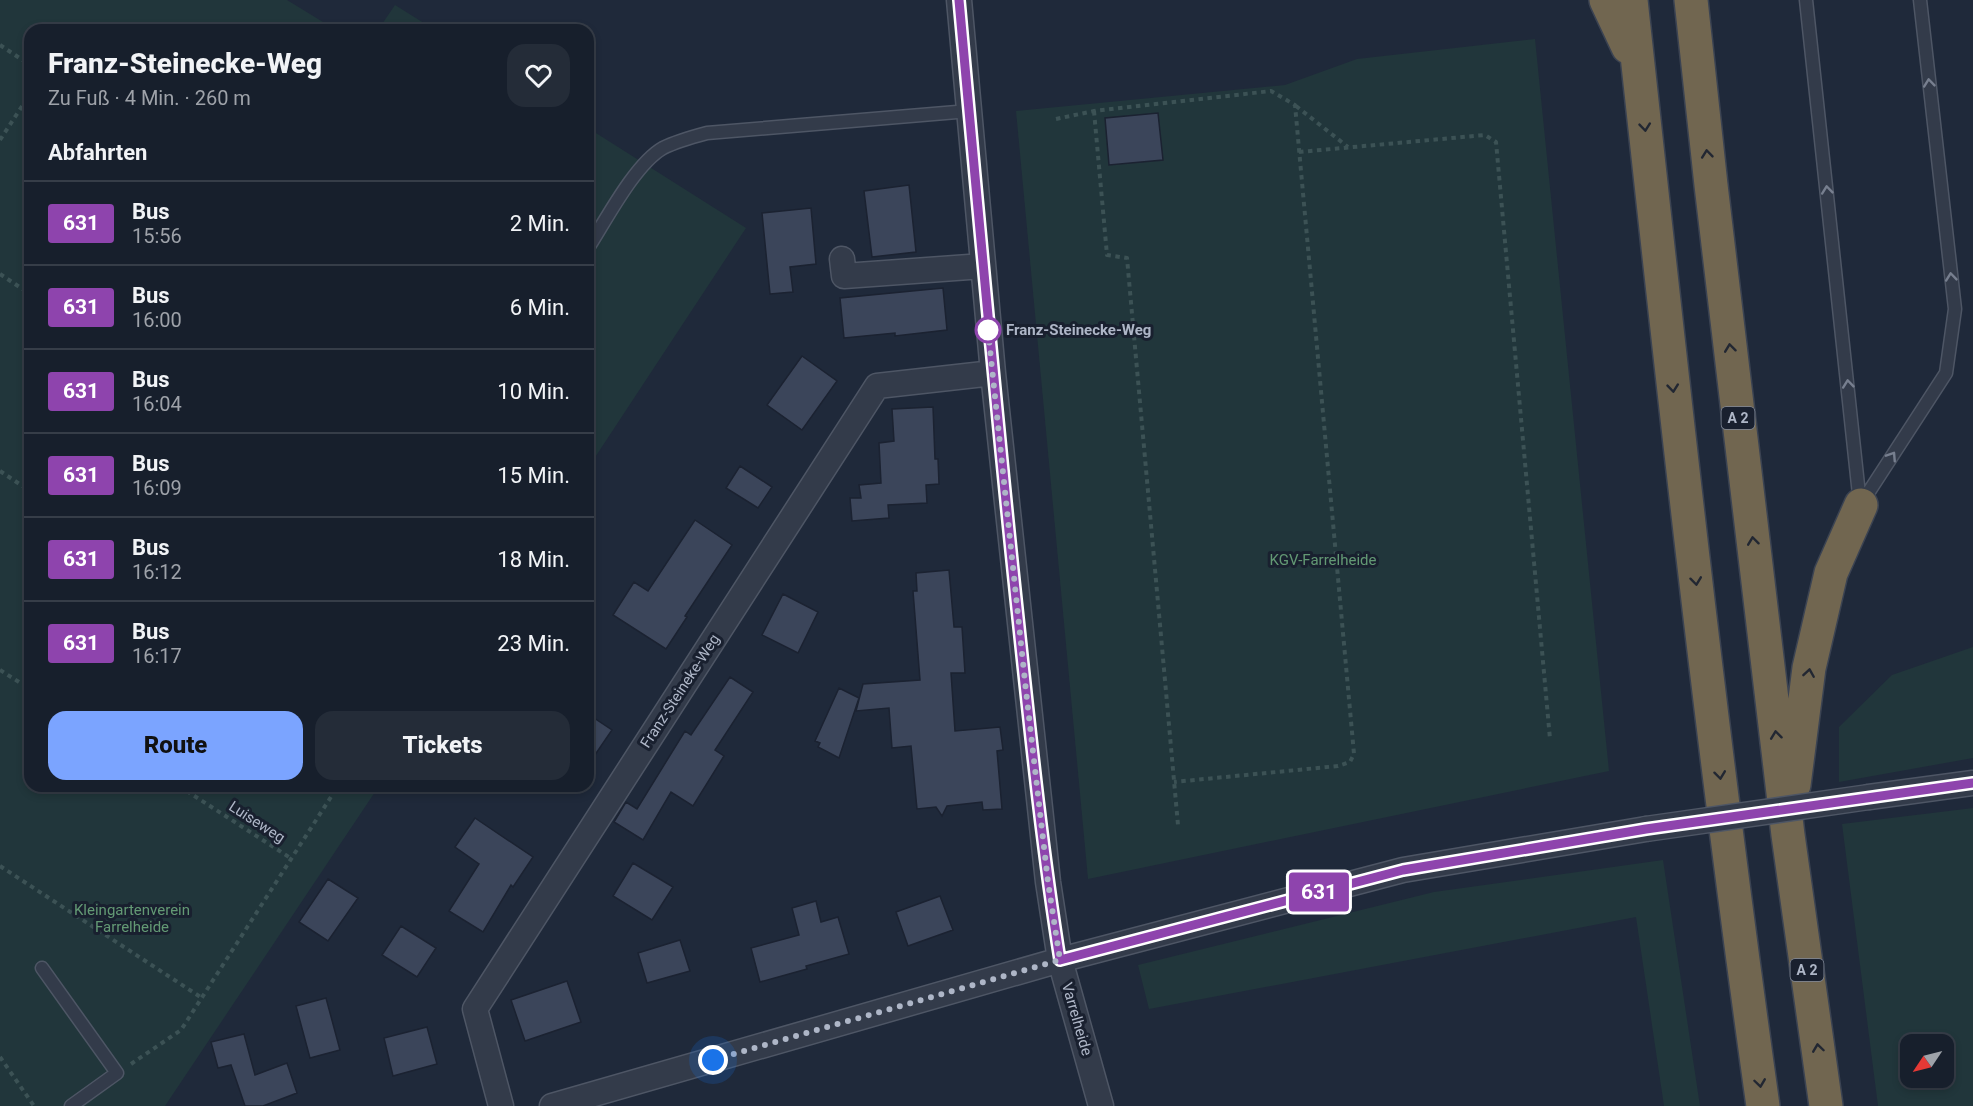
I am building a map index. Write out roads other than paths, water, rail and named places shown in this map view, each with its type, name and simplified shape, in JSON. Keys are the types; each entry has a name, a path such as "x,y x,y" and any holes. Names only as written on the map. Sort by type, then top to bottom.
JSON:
{"highway":[{"path":"1606,0 1639,69"},
{"path":"1631,0 1684,489 1744,972 1763,1106"},
{"name":"A 2","path":"1691,0 1788,835 1826,1106"},
{"path":"1788,835 1809,668 1831,573 1861,505"}],"street":[{"name":"Varrelheide","path":"959,0 982,266 1047,871 1060,960 1101,1106"},
{"path":"842,259 844,276 982,266"},
{"name":"Franz-Steineke-Weg","path":"501,1106 475,1008 877,386 993,374"},
{"path":"552,1106 1060,960 1403,870 1646,829 1973,783"}],"lane":[{"path":"1806,0 1861,505"},
{"path":"1861,505 1946,372 1955,309 1920,0"},
{"path":"594,239 644,163 663,148 683,140 707,133 969,111"},
{"path":"42,968 117,1073 70,1106"}],"place":[{"name":"Franz-Steinecke-Weg","path":"988,330"}],"park label":[{"name":"KGV-Farrelheide","path":"1323,560"},
{"name":"Kleingartenverein Farrelheide","path":"132,918"}]}
